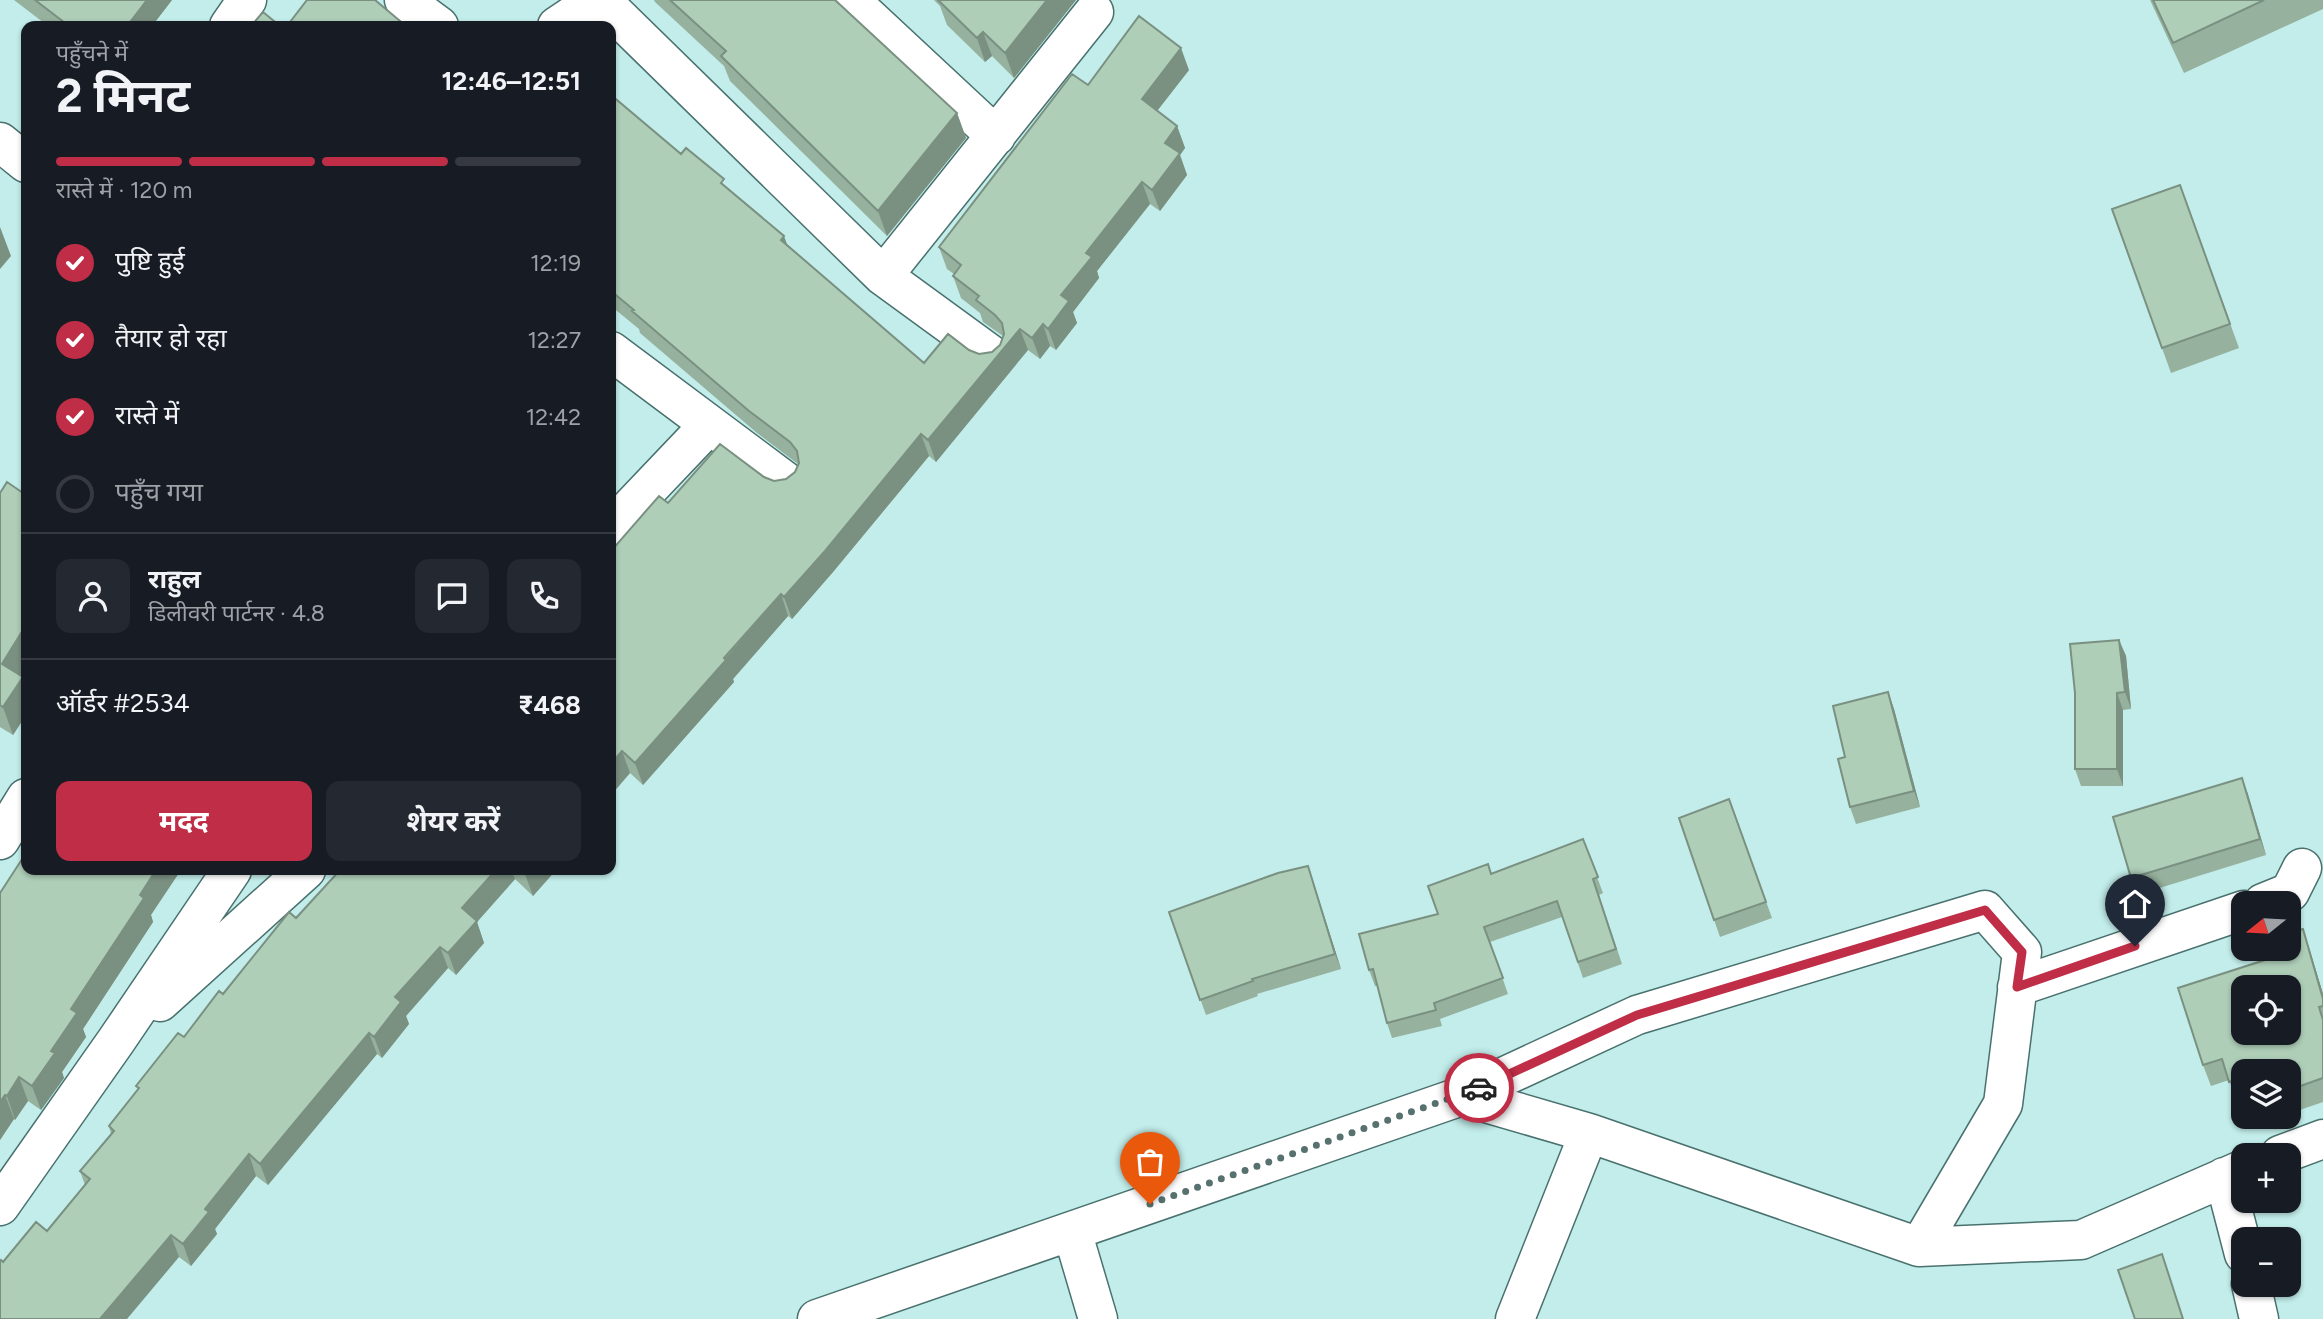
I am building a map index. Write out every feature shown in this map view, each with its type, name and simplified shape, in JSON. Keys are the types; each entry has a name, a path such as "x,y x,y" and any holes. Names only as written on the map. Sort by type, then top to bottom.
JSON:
{"street":[{"path":"232,21 247,0"},
{"path":"404,0 432,21"},
{"path":"565,21 599,0 883,276 990,355"},
{"path":"850,0 996,136"},
{"path":"883,276 1094,12"},
{"path":"0,142 21,159"},
{"path":"616,355 785,481"},
{"path":"616,523 709,425"},
{"path":"0,840 21,806"},
{"path":"2290,891 2302,867"},
{"path":"0,1206 117,1041 229,875"},
{"path":"117,1041 300,875"},
{"path":"817,1319 1462,1096 1637,1015 1985,910 2022,952 2003,1104 1919,1247"},
{"path":"2017,987 2231,914"},
{"path":"1462,1096 1589,1133 1919,1247 2081,1240 2231,1174"},
{"path":"1515,1319 1589,1133"},
{"path":"2301,1147 2323,1139"},
{"path":"1072,1231 1098,1319"},
{"path":"2254,1297 2259,1319"}],"building":[{"path":"35,0 147,0 131,21 62,21"},
{"path":"307,0 375,0 400,21 291,21"},
{"path":"670,0 835,0 957,113 878,211 721,56 726,51"},
{"path":"938,0 1047,0 1005,53 983,32 977,38"},
{"path":"2153,0 2264,0 2173,43"},
{"path":"263,12 274,21 255,21"},
{"path":"1139,16 1181,48 1142,99 1177,126 1165,143 1180,153 1152,190 1142,182 1086,253 1092,257 1061,295 1069,301 1048,329 1043,324 1032,338 1020,329 928,440 921,434 825,551 784,597 781,594 635,763 622,751 616,758 616,545 659,496 668,503 720,444 764,477 774,481 786,479 795,472 799,463 797,451 790,442 749,411 616,295 616,99 681,154 686,148 724,179 721,183 784,236 781,240 924,363 948,334 979,354 992,352 1000,345 1004,334 1002,323 976,300 979,296 953,276 961,265 939,247 1072,74 1088,85"},
{"path":"2180,185 2230,324 2162,348 2112,209"},
{"path":"7,482 21,492 21,633 2,664 21,676 21,680 3,707 0,705 0,493"},
{"path":"2119,640 2125,692 2117,693 2117,769 2075,769 2075,693 2070,644"},
{"path":"1888,692 1914,791 1850,807 1838,759 1845,757 1833,706"},
{"path":"2242,778 2260,839 2131,878 2113,817"},
{"path":"1729,799 1766,902 1714,920 1679,818"},
{"path":"1583,839 1598,877 1593,879 1616,949 1578,962 1557,901 1484,927 1503,978 1434,1003 1436,1010 1387,1023 1373,969 1369,970 1359,934 1438,914 1428,886 1488,864 1491,874"},
{"path":"21,861 21,875 153,875 140,895 144,898 71,1009 77,1013 51,1051 55,1053 32,1086 19,1077 0,1102 0,893"},
{"path":"1308,866 1335,954 1252,979 1253,981 1200,1000 1169,912 1278,873"},
{"path":"335,875 492,875 462,908 477,921 448,953 440,947 395,997 401,1002 374,1037 369,1033 260,1164 249,1154 205,1209 209,1212 183,1244 171,1235 100,1319 0,1319 0,1261 3,1262 36,1222 47,1231 90,1179 80,1171 114,1131 109,1126 139,1088 136,1086 178,1033 184,1037 219,991 223,994 289,912 296,918"},
{"path":"2303,929 2323,999 2323,1006 2319,1007 2323,1020 2323,1078 2301,1086 2301,1059 2231,1059 2229,1082 2222,1059 2203,1065 2178,988 2262,961 2301,961"},
{"path":"2162,1254 2183,1319 2135,1319 2118,1270"}],"way so far":[{"path":"1150,1204 1479,1088"}],"route":[{"path":"1479,1088 1637,1015 1985,910 2022,952 2017,987 2135,946"}]}
